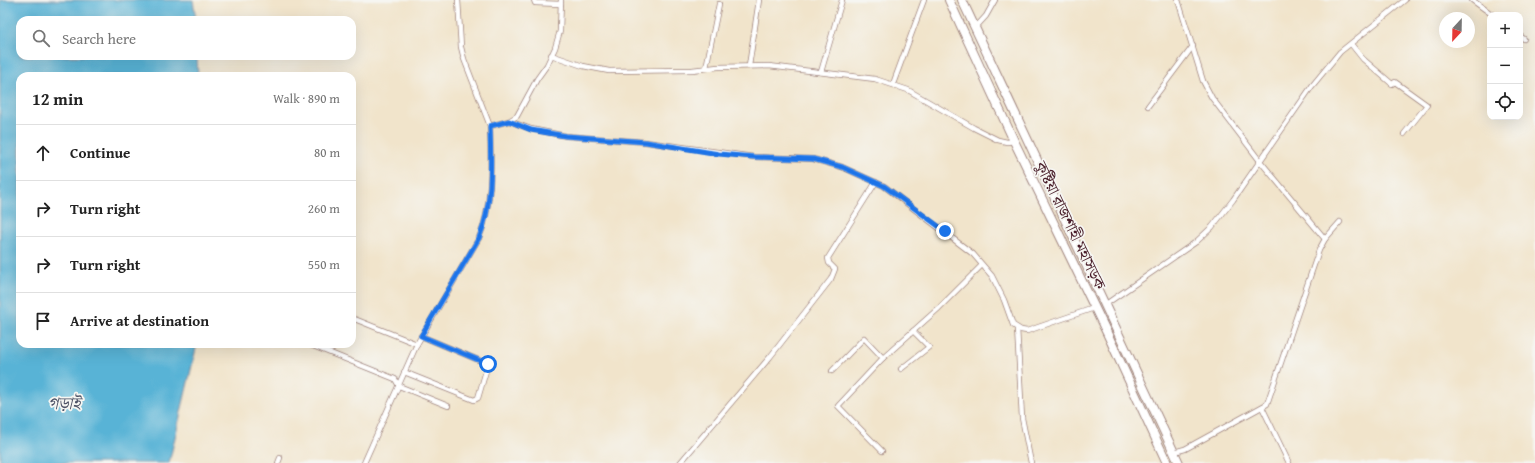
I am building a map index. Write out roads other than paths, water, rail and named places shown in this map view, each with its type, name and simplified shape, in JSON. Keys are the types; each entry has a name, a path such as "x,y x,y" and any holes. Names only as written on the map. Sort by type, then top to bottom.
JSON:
{"highway":[{"name":"কুষ্টিয়া রাজশাহী মহাসড়ক","path":"963,1 1106,304 1179,463"},
{"path":"951,3 963,1"},
{"name":"কুষ্টিয়া রাজশাহী মহাসড়ক","path":"951,3 1014,141 1107,333 1166,463"},
{"path":"1107,333 1117,328"}],"street":[{"path":"364,463 399,386 416,344 479,238 485,223 488,208 490,126 460,47 458,0"},
{"path":"490,126 509,121 517,116 551,55 560,31 561,2 535,3 534,0"},
{"path":"749,66 759,0"},
{"path":"821,72 842,0"},
{"path":"893,84 924,0"},
{"path":"975,28 986,16 995,0"},
{"path":"1178,0 1203,81 1212,98 1260,161 1325,239"},
{"path":"1106,304 1147,277 1201,237 1212,227 1233,200 1312,86 1340,52 1405,0"},
{"path":"1472,0 1489,12"},
{"path":"706,68 719,4"},
{"path":"1350,44 1363,59 1392,84 1395,82 1427,105 1404,134"},
{"path":"1148,106 1193,46"},
{"path":"551,55 583,66 609,71 692,70 706,68 769,66 875,79 893,84 924,99 998,140 1007,142 1014,141"},
{"path":"509,121 531,130 566,136 646,142 719,154 813,159 842,167 876,182 945,231 973,254 992,276 1004,300 1013,325 1017,328 1027,331 1094,308"},
{"path":"680,463 770,357 831,279 835,270 829,264 828,258 876,182"},
{"path":"1174,452 1185,449 1262,407 1268,401 1319,250 1325,239 1340,222"},
{"path":"882,451 838,406 883,358 982,265"},
{"path":"356,320 416,344"},
{"path":"1017,328 1022,418 1031,463"},
{"path":"901,370 928,349 928,346 913,331"},
{"path":"404,372 474,400 478,398 488,364 421,336"},
{"path":"832,371 864,338 883,358"},
{"path":"318,348 395,379 399,386 448,406"},
{"path":"1262,407 1289,463"},
{"path":"278,463 280,458"}],"water":[{"name":"গড়াই","path":"0,0 193,0 195,16 16,16 16,60 197,60 198,72 16,72 16,348 196,348 169,463 0,463"}]}
